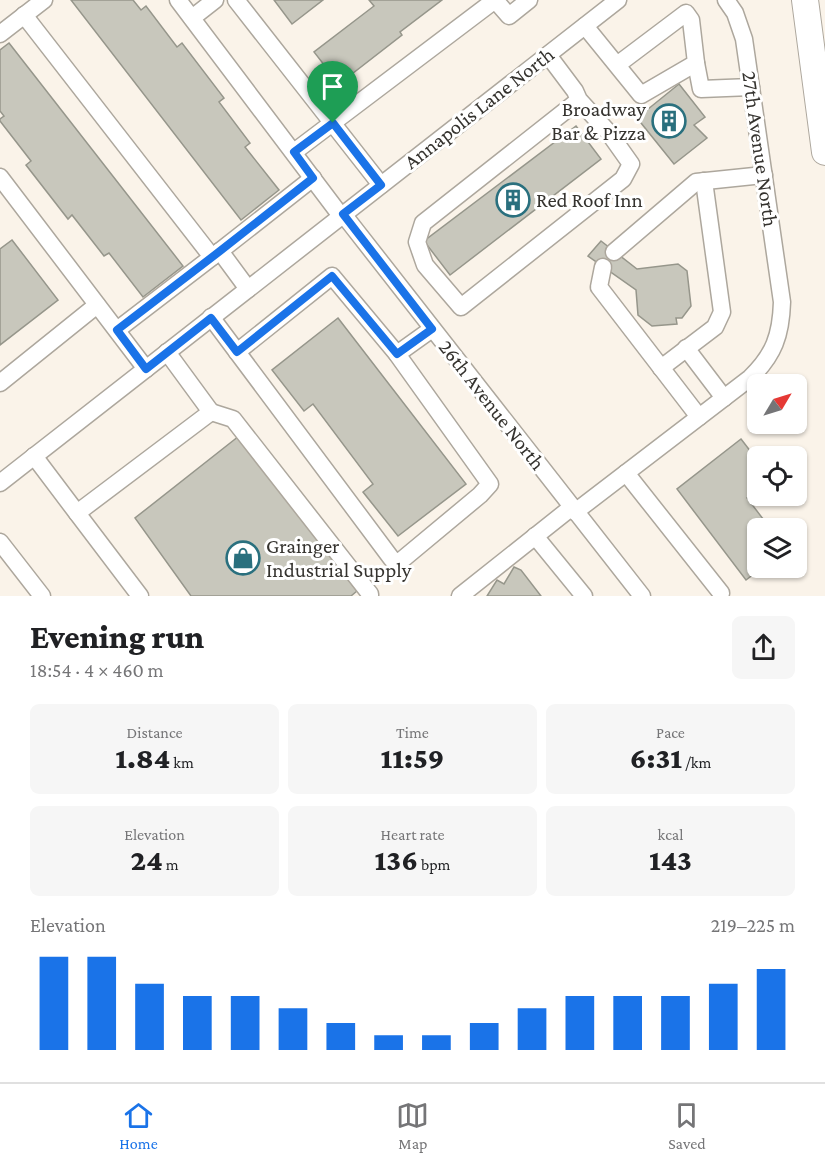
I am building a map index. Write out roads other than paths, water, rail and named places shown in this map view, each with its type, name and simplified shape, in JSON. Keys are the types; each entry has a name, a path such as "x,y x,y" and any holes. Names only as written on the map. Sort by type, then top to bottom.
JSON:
{"highway":[{"path":"806,0 825,152"}],"street":[{"path":"0,34 44,0"},
{"name":"26th Avenue North","path":"178,0 313,178 642,596"},
{"path":"192,18 214,0"},
{"path":"236,0 381,185"},
{"path":"294,152 495,0 509,16 529,0"},
{"name":"Annapolis Lane North","path":"0,483 618,0"},
{"name":"27th Avenue North","path":"460,596 535,536 626,473 750,378 768,357 779,332 782,302 743,33 735,13 726,0"},
{"path":"617,65 686,13 691,20 701,89 751,87"},
{"path":"24,15 216,254 248,288"},
{"path":"585,26 641,95 696,63"},
{"path":"548,55 575,91 579,100 609,132 631,164 622,179 461,307 425,265 417,242 423,224 579,100"},
{"path":"614,252 696,182 764,175"},
{"path":"0,177 146,369"},
{"path":"117,330 313,178"},
{"path":"661,368 715,327 722,312 704,181"},
{"path":"603,267 599,286 699,417"},
{"path":"211,318 397,564 480,495 490,484 397,354 332,276 237,352"},
{"path":"0,383 97,305"},
{"path":"397,354 432,329"},
{"path":"686,348 724,398"},
{"path":"167,352 211,412 233,419 370,596"},
{"path":"77,513 211,412"},
{"path":"34,456 141,596"},
{"path":"626,473 721,593"},
{"path":"535,536 585,596"},
{"path":"3,550 42,596"}],"place":[{"name":"Broadway Bar & Pizza","path":"669,121"},
{"name":"Red Roof Inn","path":"513,200"},
{"name":"Grainger Industrial Supply","path":"243,558"}]}
